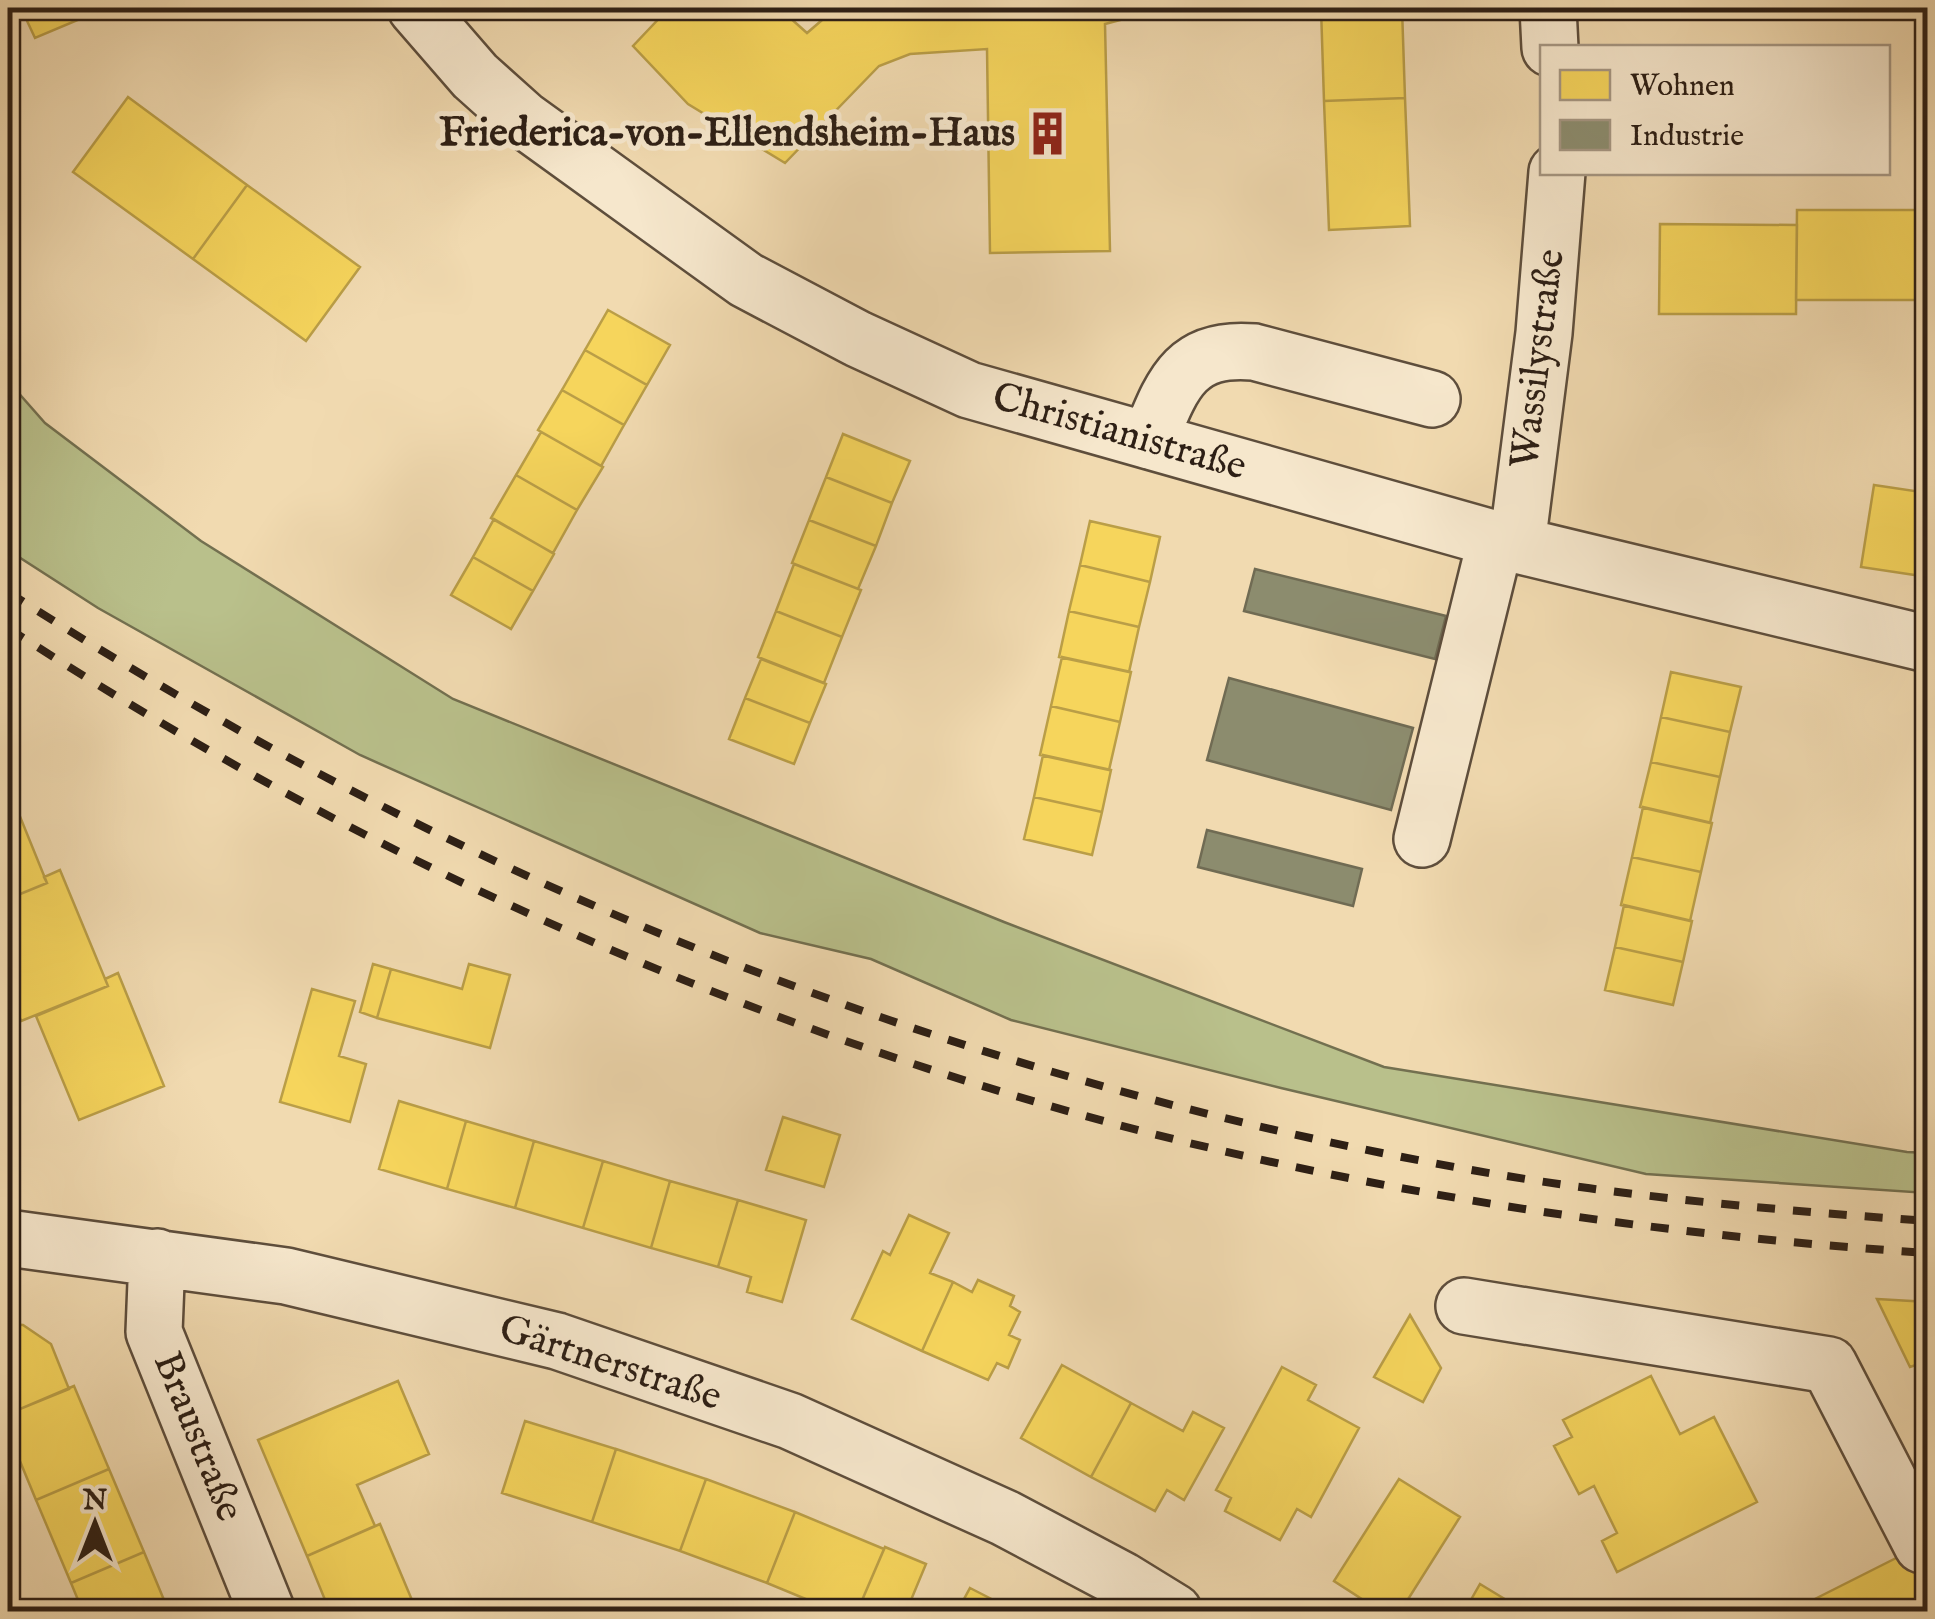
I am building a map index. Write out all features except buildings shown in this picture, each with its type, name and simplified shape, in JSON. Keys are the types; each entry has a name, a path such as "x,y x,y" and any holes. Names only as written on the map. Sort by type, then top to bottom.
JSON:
{"street":[{"name":"Christianistraße","path":"416,8 475,76 523,119 746,280 858,340 969,390 1507,542 1928,644"},
{"path":"1548,8 1550,45"},
{"name":"Wassilystraße","path":"1422,839 1507,542 1544,333 1556,175"},
{"path":"1149,442 1171,388 1196,362 1225,350 1254,352 1432,399"},
{"name":"Gärtnerstraße","path":"8,1238 286,1276 556,1341 790,1422 1005,1518 1174,1612"},
{"name":"Braustraße","path":"157,1257 154,1332 267,1612"},
{"path":"1464,1306 1829,1365 1922,1545"}],"green space":[{"path":"8,381 45,423 201,541 453,699 1004,922 1384,1067 1927,1153 1927,1193 1646,1174 1011,1020 871,959 760,933 360,755 98,608 8,550"}],"railway":[{"path":"8,592 173,693 342,786 514,870 690,946 870,1013 1052,1072 1238,1121 1428,1162 1677,1199 1928,1221"},
{"path":"8,628 153,718 301,801 453,878 609,949 768,1013 929,1069 1092,1118 1258,1159 1424,1192 1675,1230 1928,1253"}],"place":[{"name":"Friederica-von-Ellendsheim-Haus","path":"1048,134"}]}
